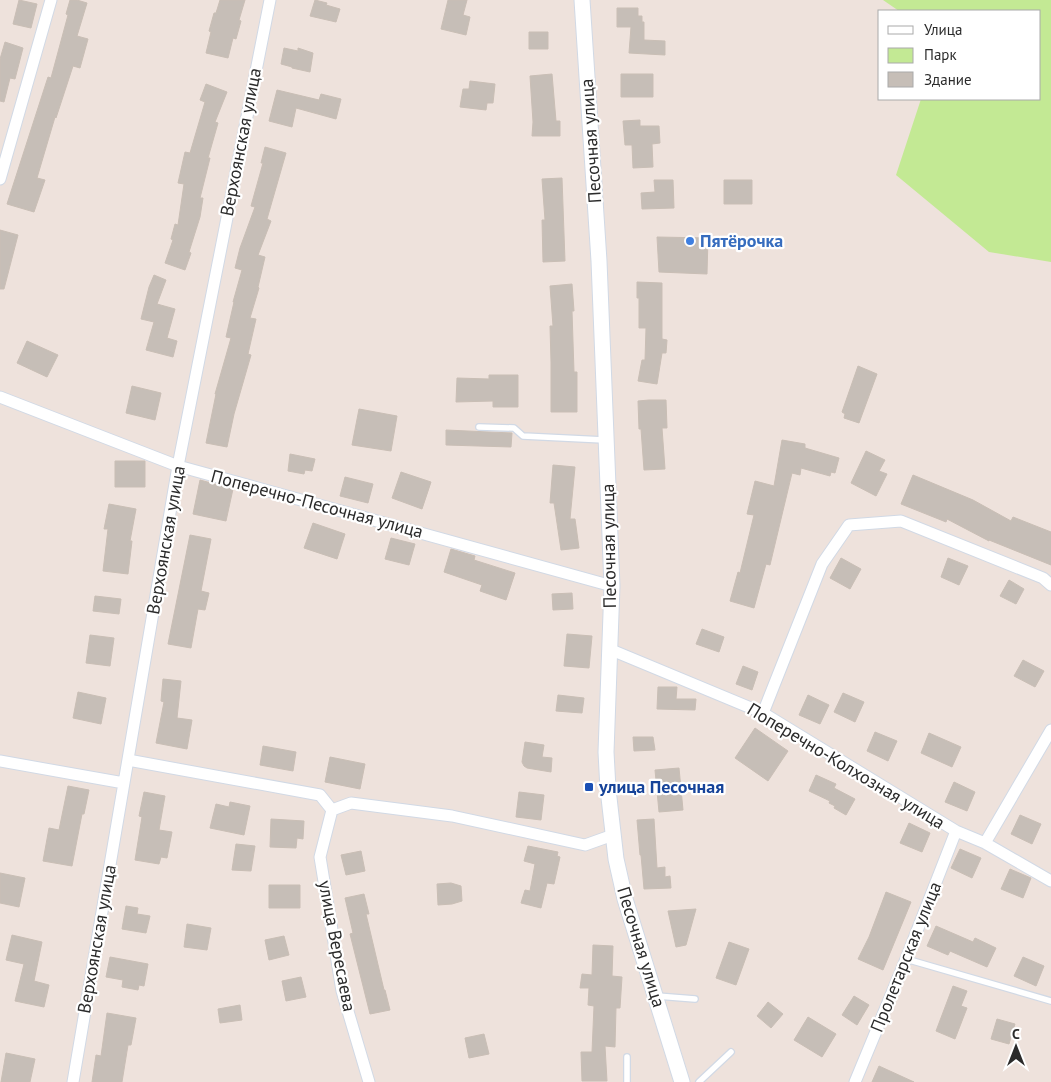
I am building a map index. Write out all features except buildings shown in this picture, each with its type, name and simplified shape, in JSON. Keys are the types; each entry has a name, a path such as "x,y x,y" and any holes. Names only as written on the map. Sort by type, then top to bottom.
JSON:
{"main road":[{"name":"Песочная улица","path":"582,0 600,261 612,586 606,752 612,835 625,899 682,1082"}],"street":[{"path":"0,179 51,0"},
{"name":"Верхоянская улица","path":"73,1082 178,466 270,0"},
{"name":"Поперечно-Песочная улица","path":"0,397 178,466 612,586"},
{"path":"763,713 822,564 849,525 901,521 1043,578 1051,585"},
{"name":"Поперечно-Колхозная улица","path":"609,649 763,713 956,831 985,844 1051,881"},
{"path":"985,844 1051,730"},
{"path":"128,760 320,795 332,810 351,803 452,816 585,845 612,835"},
{"path":"0,761 124,783"},
{"name":"улица Вересаева","path":"332,810 320,857 342,991 369,1082"},
{"name":"Пролетарская улица","path":"855,1082 956,831"}],"lane":[{"path":"479,427 514,428 523,436 606,440"},
{"path":"906,959 1051,1001"},
{"path":"655,996 695,999"},
{"path":"699,1082 731,1052"},
{"path":"627,1057 627,1082"}],"green space":[{"path":"883,0 1051,0 1051,262 989,252 896,175 921,100 1041,100 1041,10 898,10"}],"place":[{"name":"Пятёрочка","path":"690,241"},
{"name":"улица Песочная","path":"589,787"}]}
